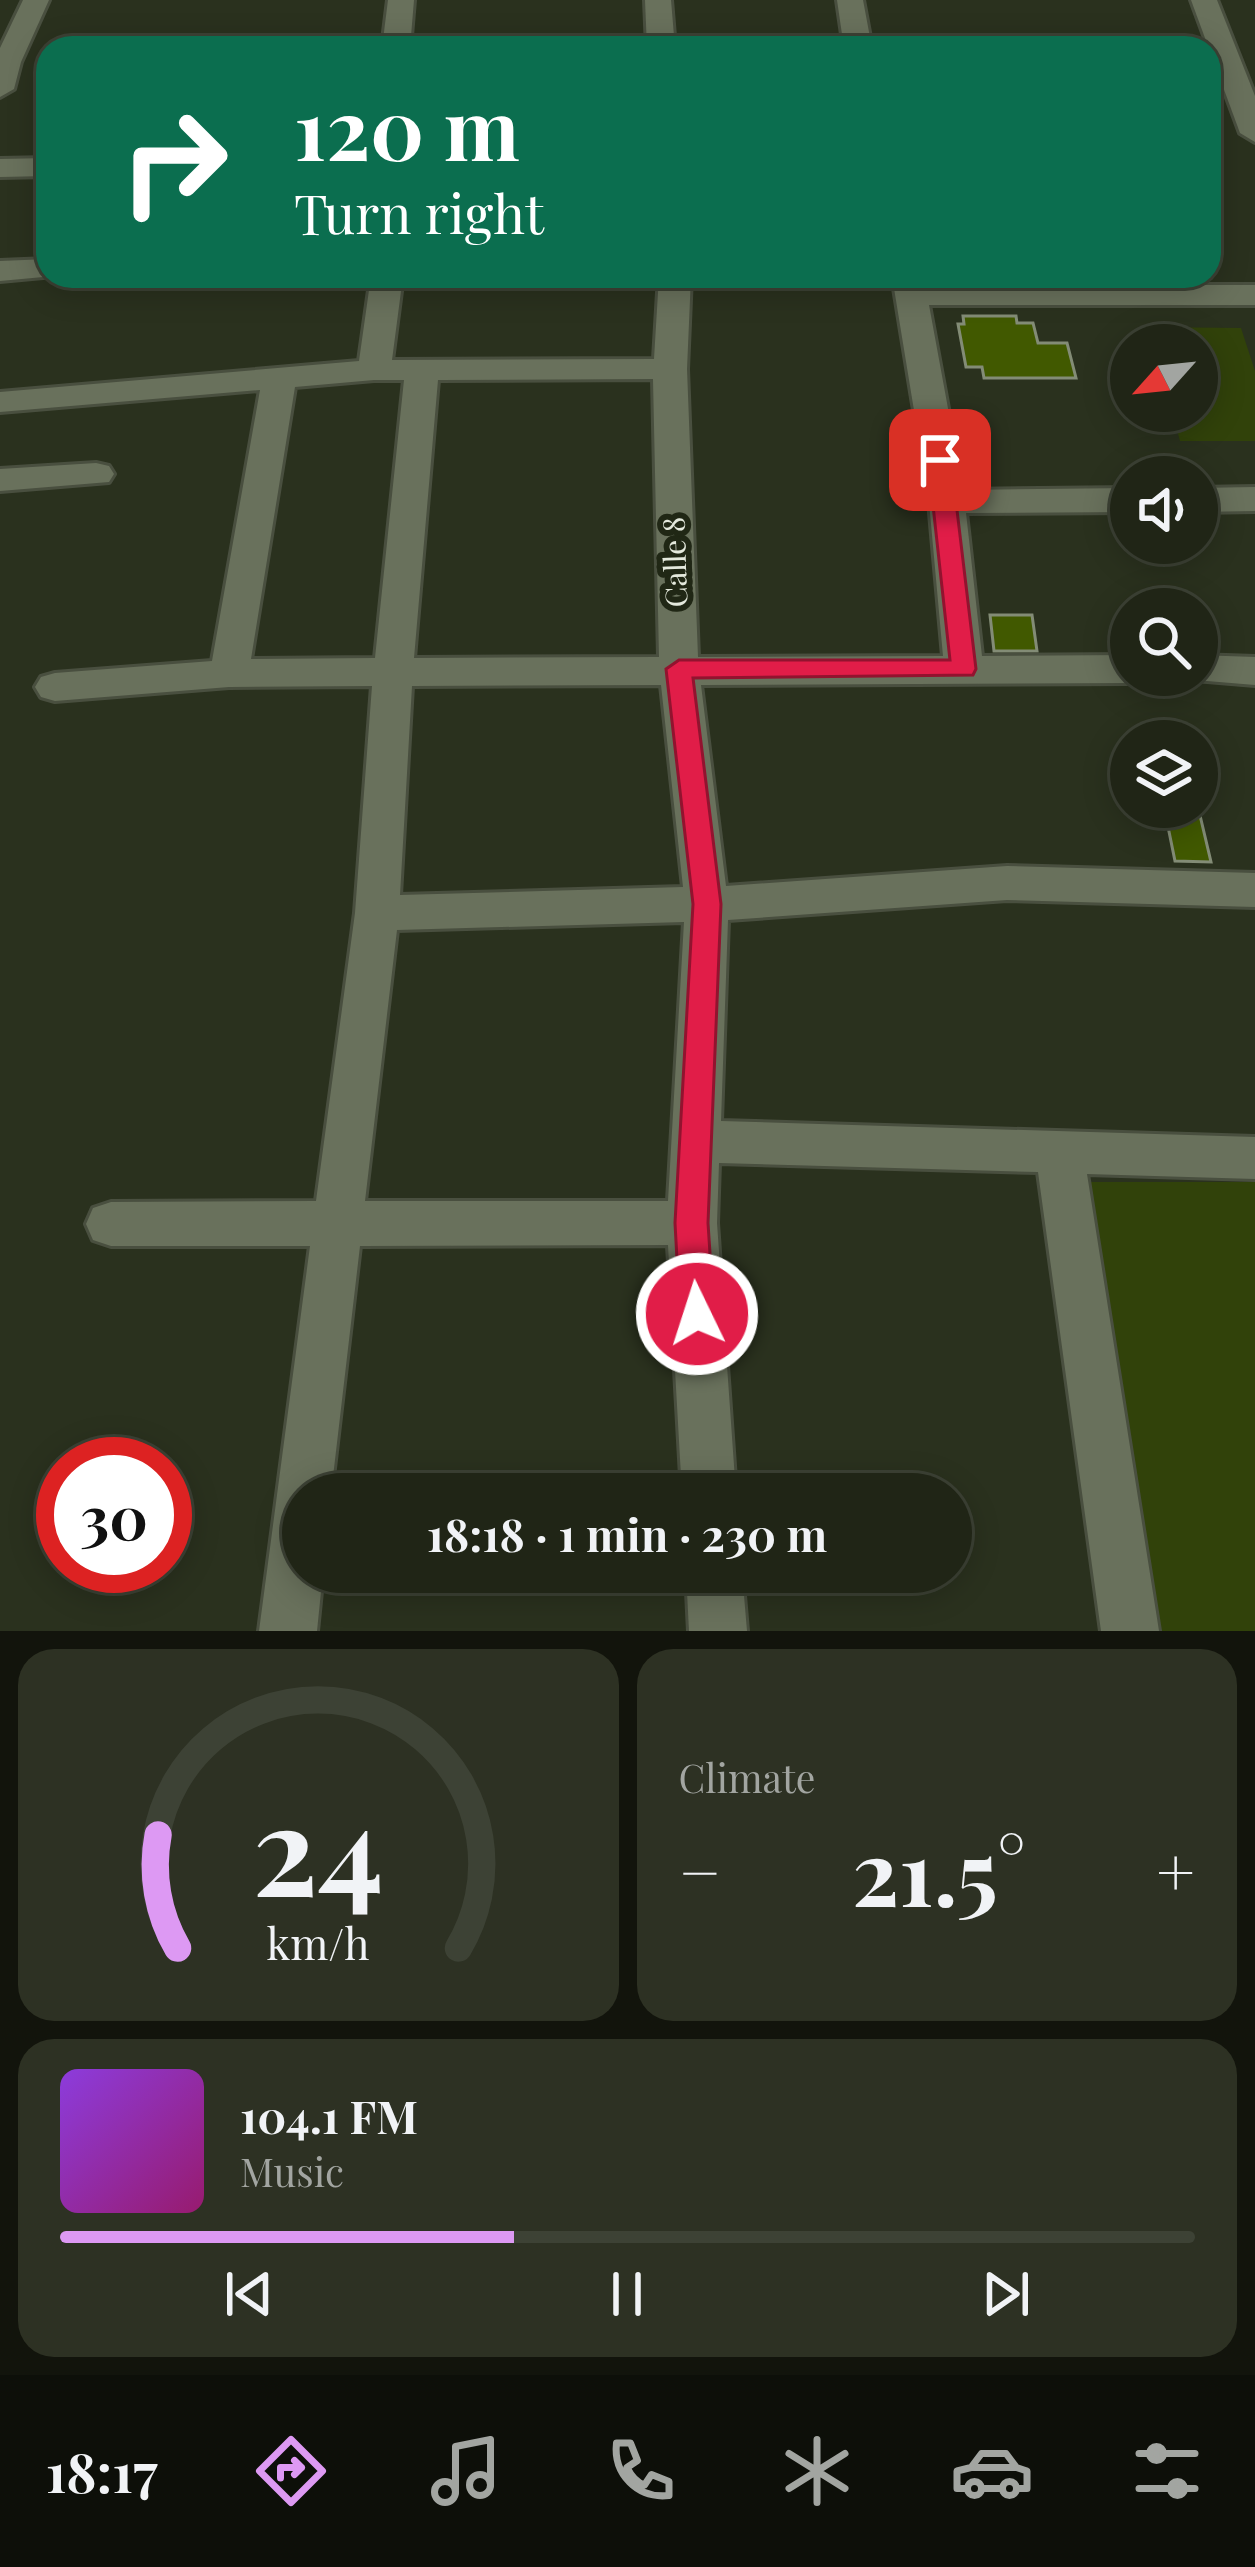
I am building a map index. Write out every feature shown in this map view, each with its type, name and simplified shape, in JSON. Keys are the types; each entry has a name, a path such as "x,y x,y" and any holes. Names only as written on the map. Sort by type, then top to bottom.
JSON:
{"street":[{"path":"2,71 36,0"},
{"path":"397,36 401,0"},
{"path":"658,0 660,36"},
{"path":"850,0 856,36"},
{"path":"1204,0 1217,36"},
{"path":"2,71 36,63"},
{"path":"1230,70 1255,134"},
{"path":"0,168 36,167"},
{"path":"0,271 36,269"},
{"path":"374,370 385,288"},
{"name":"Calle 8","path":"673,288 670,370 679,669 707,904 692,1223 708,1473"},
{"path":"910,288 947,502 964,669"},
{"path":"1163,288 1255,295"},
{"path":"0,402 374,370 670,370"},
{"path":"307,1473 377,913 393,674 422,373"},
{"path":"229,673 279,379"},
{"path":"0,480 96,473"},
{"path":"947,502 1110,500"},
{"path":"1218,500 1255,500"},
{"path":"55,687 229,673 1110,669"},
{"path":"1218,670 1255,671"},
{"path":"377,913 707,904 1007,883 1255,890"},
{"path":"695,1141 1255,1158"},
{"path":"1060,1154 1130,1631"},
{"path":"111,1224 692,1223"},
{"path":"288,1631 292,1593"},
{"path":"715,1593 718,1631"}],"green space":[{"path":"1218,328 1241,328 1255,371 1255,441 1180,441 1178,432 1218,432"},
{"path":"1084,1182 1255,1182 1255,1631 1152,1631"}],"building":[{"path":"963,316 1016,316 1017,323 1033,323 1038,343 1067,343 1076,378 984,378 982,367 966,367 958,324 964,324"},
{"path":"990,615 1032,615 1037,651 994,651"},
{"path":"1168,828 1203,828 1211,862 1175,861"}],"route":[{"path":"697,1314 692,1223 707,904 679,669 964,669 940,460"}]}
